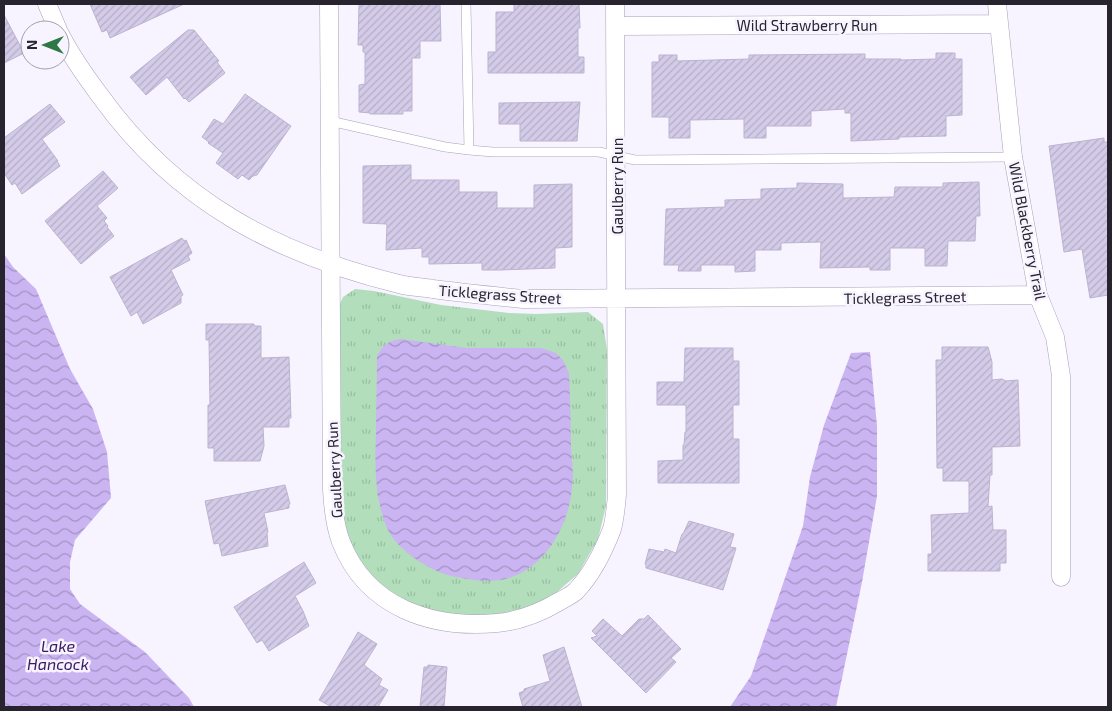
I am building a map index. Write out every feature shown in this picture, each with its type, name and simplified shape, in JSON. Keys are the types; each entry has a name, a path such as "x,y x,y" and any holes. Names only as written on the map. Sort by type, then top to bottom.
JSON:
{"street":[{"path":"47,4 54,20"},
{"name":"Gaulberry Run","path":"329,4 332,490 335,520 341,542 354,567 371,587 392,603 417,616 447,623 477,625 512,621 542,612 576,591 597,563 612,528 618,495 615,4"},
{"name":"Wild Blackberry Trail","path":"997,4 1013,157 1038,295 1055,337 1061,376 1061,577"},
{"name":"Wild Strawberry Run","path":"616,26 998,24"},
{"name":"Ticklegrass Street","path":"70,53 116,118 151,158 181,184 220,212 261,236 331,264 400,284 465,294 523,299 1038,295"}],"lane":[{"path":"466,4 468,150"},
{"path":"330,121 468,150 493,152 599,152 635,160 1013,157"}],"green space":[{"path":"355,289 374,291 441,305 509,313 588,312 603,324 607,350 606,506 598,539 578,574 551,597 522,612 477,618 440,614 394,596 372,577 353,550 341,519 338,308 343,297"}],"water":[{"name":"Lake Hancock","path":"4,254 13,267 36,289 70,369 93,409 107,452 111,498 75,540 70,562 70,589 80,604 145,652 189,698 194,707 4,707"},
{"path":"401,339 466,348 541,348 556,353 563,360 569,373 573,473 570,502 566,517 552,545 530,568 501,580 490,581 447,575 417,560 407,553 392,537 383,516 376,481 377,356 387,344"},
{"path":"870,352 877,426 877,496 862,582 836,707 730,707 751,676 803,526 810,477 824,425 851,353"}],"building":[{"path":"90,4 184,4 110,38 107,30 102,32"},
{"path":"359,4 440,4 441,41 420,41 420,58 412,58 412,111 403,111 403,114 359,112 359,85 365,84 365,52 363,52 363,45 358,45"},
{"path":"514,4 579,4 578,57 584,57 584,73 488,73 488,52 496,52 496,12 514,12"},
{"path":"4,15 20,45 20,55 4,63"},
{"path":"188,30 194,30 219,61 217,62 225,73 189,102 184,99 167,77 146,95 130,77"},
{"path":"936,53 955,53 955,59 962,59 962,115 946,116 946,136 851,141 851,113 845,113 845,109 811,111 811,126 766,126 766,138 744,138 744,119 690,120 690,138 669,138 669,117 652,117 652,62 659,62 659,55 677,55 677,61 749,59 749,55 865,54 865,59 901,60 936,59"},
{"path":"245,94 291,126 257,175 249,180 242,175 238,179 216,163 223,153 202,137 214,119 223,124"},
{"path":"580,102 577,141 520,141 520,124 499,124 499,103"},
{"path":"50,104 65,122 42,139 60,166 22,194 15,183 12,185 4,173 4,138"},
{"path":"1104,138 1104,142 1108,142 1108,295 1090,298 1082,249 1064,252 1049,146"},
{"path":"411,165 411,180 459,180 459,192 497,192 497,208 534,208 534,185 572,184 572,247 555,248 555,268 500,270 482,270 482,263 429,264 429,257 422,257 422,248 386,250 387,224 363,223 363,166"},
{"path":"103,171 118,188 97,206 107,218 104,221 114,236 81,264 45,221"},
{"path":"979,182 980,216 976,216 975,241 948,241 947,266 925,266 925,248 890,248 890,270 870,270 870,267 820,268 821,242 781,243 781,250 755,250 755,271 735,272 735,265 701,265 701,271 678,271 679,265 664,265 666,209 725,207 725,200 761,199 761,189 797,188 797,183 843,184 843,198 894,197 895,187 943,187 943,183"},
{"path":"182,238 184,241 186,240 192,253 188,256 190,260 171,270 183,295 181,296 181,303 143,324 137,312 131,316 110,277"},
{"path":"206,324 254,324 254,326 261,326 261,358 289,357 291,418 289,418 289,427 263,427 264,446 260,461 214,461 214,448 208,448 208,405 210,405 209,340 206,340"},
{"path":"942,347 988,347 992,362 992,380 1018,380 1020,446 992,447 992,475 990,475 988,507 992,506 993,530 1006,530 1006,563 1000,563 1000,571 928,571 928,554 932,554 931,515 969,513 969,481 943,481 943,468 937,468 936,360 942,360"},
{"path":"685,348 733,348 733,361 739,361 739,405 733,405 733,439 739,439 739,483 658,483 658,461 683,460 686,405 657,405 657,382 684,382"},
{"path":"285,485 290,504 289,508 264,513 268,532 268,546 222,556 219,543 214,544 205,501"},
{"path":"689,521 734,534 730,547 736,548 723,590 646,568 645,564 649,549 664,552 665,549 676,553 682,534"},
{"path":"304,562 316,583 295,596 309,626 269,651 262,640 257,643 234,607"},
{"path":"648,615 681,649 671,658 676,662 646,693 591,638 597,636 592,631 603,619 622,636 639,619 644,619"},
{"path":"358,632 377,644 364,665 382,679 379,685 388,690 378,707 332,707 319,700"},
{"path":"564,647 582,707 523,707 519,693 524,691 524,689 550,681 543,655"},
{"path":"428,665 447,667 444,707 420,707 424,667 428,667"}]}
